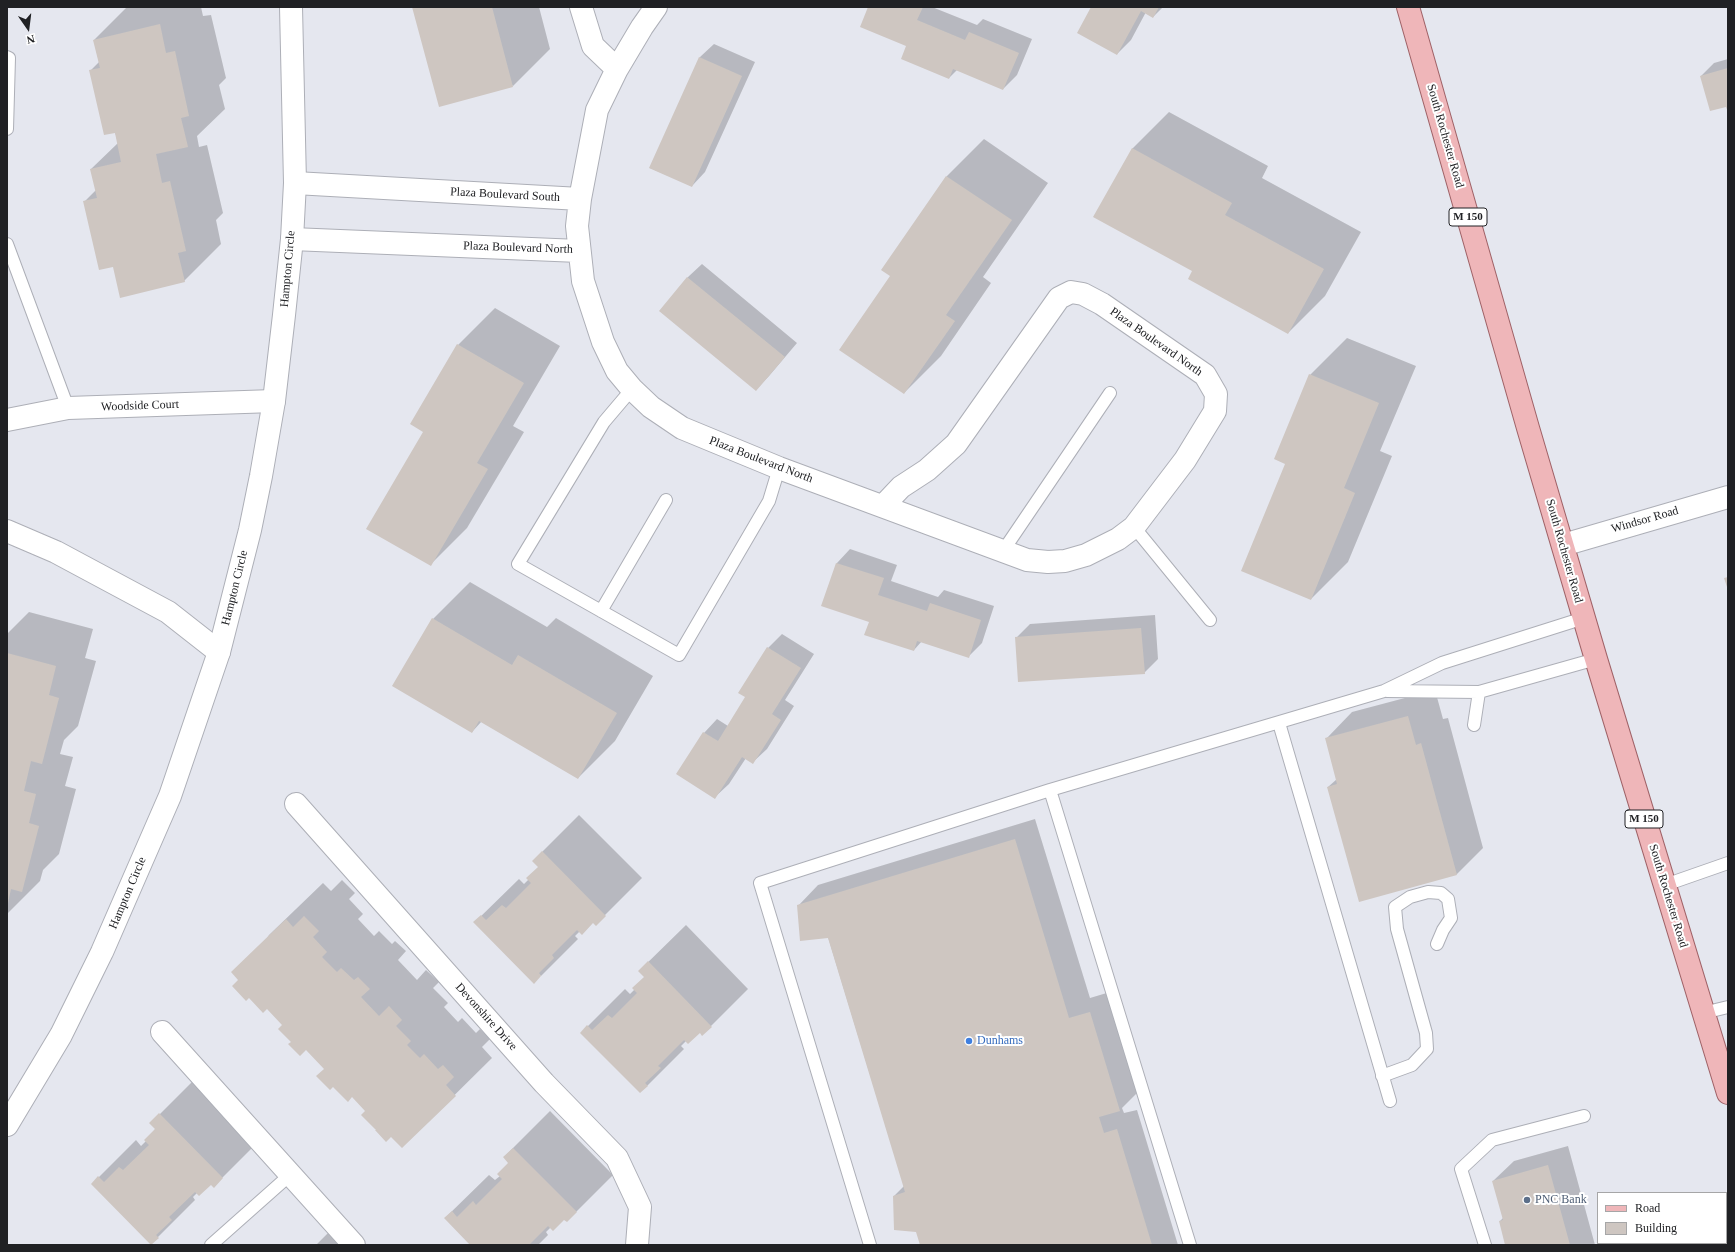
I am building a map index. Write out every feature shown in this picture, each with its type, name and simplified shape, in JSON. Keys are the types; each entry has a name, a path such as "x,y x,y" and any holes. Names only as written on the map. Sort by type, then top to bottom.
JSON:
{"main road":[{"name":"South Rochester Road","path":"1408,7 1562,545 1728,1093"}],"street":[{"name":"Hampton Circle","path":"7,1125 61,1035 102,952 170,796 219,652 250,530 274,401 292,239 295,183 291,7"},
{"path":"581,7 593,46 616,70"},
{"path":"579,251 577,226 580,199 597,110 616,70 656,7"},
{"name":"Plaza Boulevard South","path":"295,183 580,199"},
{"name":"Plaza Boulevard North","path":"292,239 579,251 583,281 603,342 617,371 632,389 651,407 682,428 779,468 1027,560 1048,562 1086,555 1106,546 1134,527 1185,460 1215,411 1216,394 1205,375 1102,304 1083,294 1071,292 1059,298 956,444 927,470 901,488 883,506"},
{"name":"Woodside Court","path":"7,420 68,408 274,401"},
{"name":"Windsor Road","path":"1562,545 1728,497"},
{"path":"7,531 56,552 168,612 219,652"},
{"name":"Devonshire Drive","path":"296,804 544,1083 617,1158 640,1208 637,1245"},
{"path":"162,1032 354,1245"}],"lane":[{"path":"7,57 9,58 7,129"},
{"path":"7,244 68,408"},
{"path":"632,389 604,422 518,564 679,655 769,501 779,468"},
{"path":"1003,551 1110,393"},
{"path":"601,611 666,500"},
{"path":"1134,527 1210,620"},
{"path":"870,1245 760,883 1050,790 1384,691 1442,663 1584,618"},
{"path":"1384,691 1479,692 1596,659"},
{"path":"1474,725 1479,692"},
{"path":"1279,723 1390,1101"},
{"path":"1050,790 1190,1245"},
{"path":"1665,885 1728,863"},
{"path":"1382,1076 1412,1066 1427,1049 1426,1033 1397,929 1395,907 1410,897 1428,892 1441,893 1448,899 1451,918 1436,944"},
{"path":"1703,1013 1728,1007"},
{"path":"1485,1245 1461,1169 1492,1140 1584,1116"},
{"path":"211,1245 290,1174"}],"building":[{"path":"412,7 492,7 513,87 439,107"},
{"path":"868,7 923,7 917,20 965,40 969,32 1019,53 1003,90 953,69 949,79 901,59 906,46 860,27"},
{"path":"1091,7 1159,7 1153,18 1141,11 1117,55 1077,33"},
{"path":"160,24 166,53 175,51 189,116 181,118 188,147 156,154 162,183 170,181 186,251 178,253 185,282 120,298 113,267 99,270 83,201 97,198 90,169 121,162 115,133 104,135 89,70 100,68 93,40"},
{"path":"699,57 742,76 692,187 649,168"},
{"path":"1728,68 1728,112 1726,107 1710,111 1700,76"},
{"path":"1132,148 1232,203 1225,215 1324,269 1288,334 1188,279 1192,271 1093,217"},
{"path":"946,176 1012,220 946,315 955,321 904,394 839,350 890,276 881,270"},
{"path":"687,277 785,357 756,391 659,311"},
{"path":"457,344 524,383 477,463 488,469 431,566 366,529 423,432 410,424"},
{"path":"1309,374 1379,403 1344,488 1355,493 1311,600 1241,571 1285,464 1274,459"},
{"path":"836,563 884,578 878,595 927,611 930,603 981,620 969,658 917,641 914,651 864,635 869,622 821,606"},
{"path":"1728,577 1728,590 1724,578"},
{"path":"432,618 512,665 518,655 617,713 578,779 479,721 472,733 392,686"},
{"path":"1141,628 1145,674 1018,682 1015,637"},
{"path":"767,647 801,668 772,714 781,720 753,764 742,757 715,799 676,774 703,732 718,741 745,697 738,693"},
{"path":"7,653 56,666 49,695 59,698 42,764 31,761 24,791 36,794 29,823 39,826 22,892 11,889 8,903"},
{"path":"1408,716 1416,745 1421,743 1457,875 1359,902 1327,787 1337,784 1325,738"},
{"path":"1015,839 1069,1018 1090,1012 1120,1111 1099,1117 1104,1133 1117,1129 1152,1245 920,1245 916,1232 894,1230 893,1196 905,1192 828,938 800,941 797,905"},
{"path":"542,851 606,916 596,926 593,923 582,935 577,930 552,955 554,958 539,973 541,976 534,984 473,922 481,915 486,920 502,905 506,908 531,883 526,878 538,867 532,861"},
{"path":"304,916 319,931 313,937 327,952 322,957 337,972 341,968 354,980 358,977 370,989 361,997 379,1016 389,1006 402,1020 396,1026 411,1041 407,1045 420,1058 424,1054 438,1069 443,1065 454,1077 446,1085 456,1096 402,1148 391,1137 386,1142 361,1115 365,1111 352,1097 348,1102 333,1087 330,1090 316,1076 324,1069 306,1050 300,1056 288,1044 291,1042 278,1029 282,1025 267,1009 263,1013 249,998 246,1001 232,986 238,980 231,972 286,919 293,927"},
{"path":"648,961 712,1027 702,1036 700,1033 688,1044 684,1040 658,1066 661,1068 645,1083 648,1086 640,1093 580,1033 587,1025 592,1030 608,1015 612,1018 637,993 632,988 644,977 638,971"},
{"path":"159,1113 223,1178 214,1188 211,1185 199,1196 195,1192 169,1217 172,1220 156,1235 159,1238 151,1245 91,1184 98,1176 104,1182 119,1167 123,1170 149,1145 144,1140 155,1129 149,1123"},
{"path":"513,1148 577,1212 567,1222 564,1220 553,1231 548,1226 529,1245 470,1245 444,1218 452,1211 457,1217 473,1201 476,1205 502,1179 497,1174 508,1163 503,1157"},
{"name":"PNC Bank","path":"1548,1165 1570,1245 1505,1245 1499,1221 1503,1220 1492,1181"}],"place":[{"name":"Dunhams","path":"969,1041"},
{"name":"PNC Bank","path":"1527,1200"}]}
